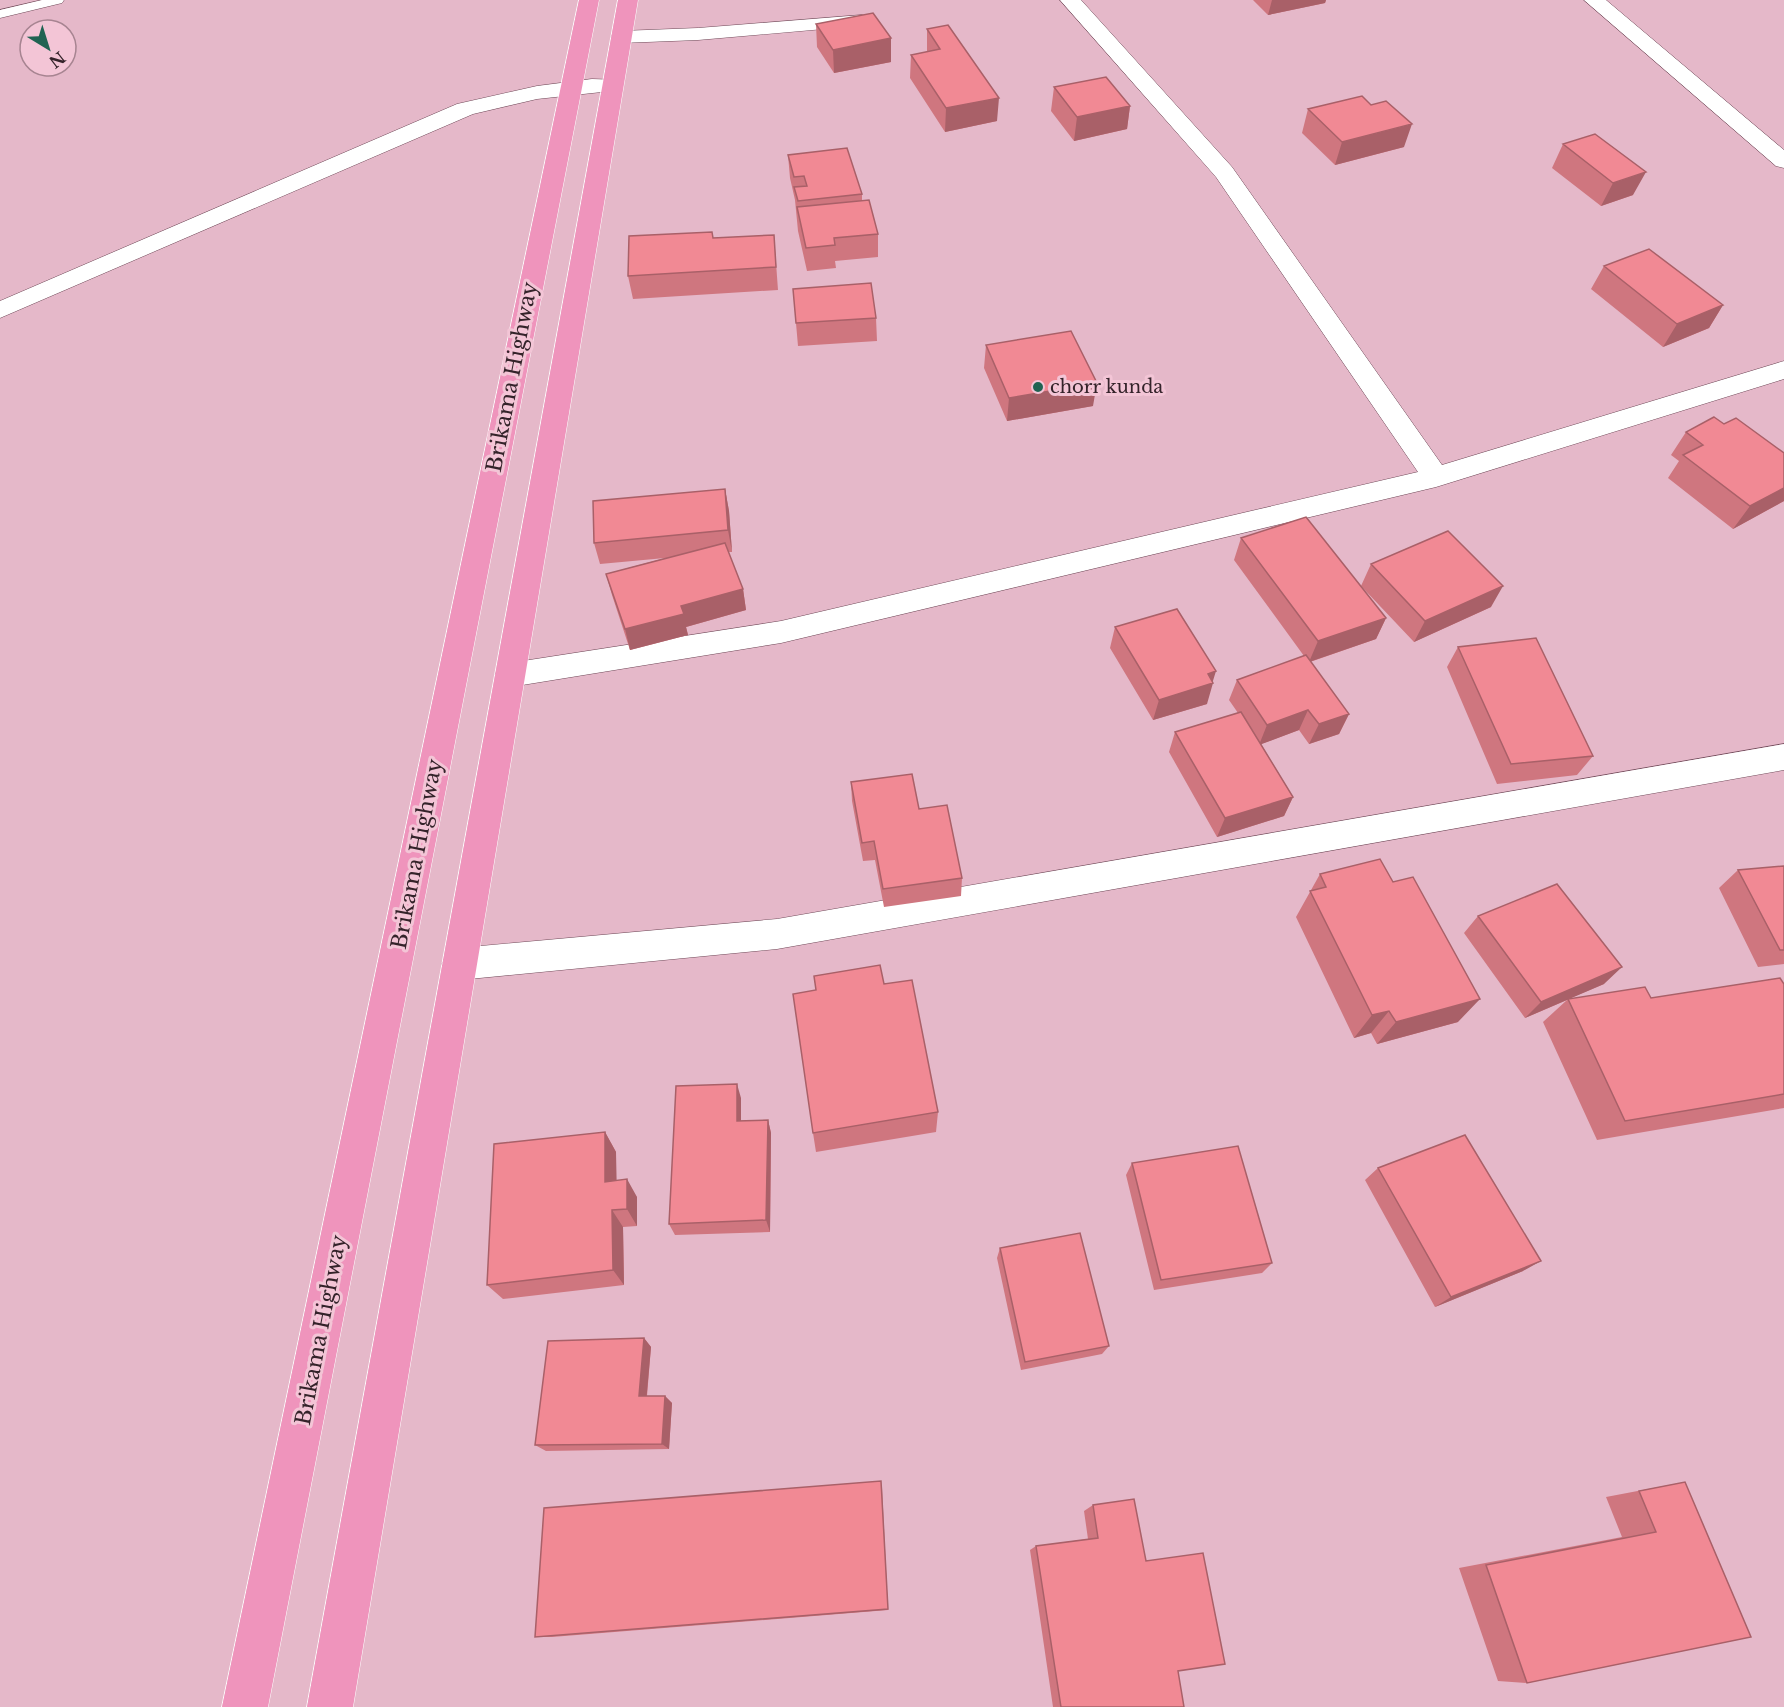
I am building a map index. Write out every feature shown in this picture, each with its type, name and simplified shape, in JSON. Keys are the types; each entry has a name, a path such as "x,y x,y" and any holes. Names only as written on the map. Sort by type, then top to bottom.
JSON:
{"highway":[{"name":"Brikama Highway","path":"245,1707 589,0"},
{"path":"330,1707 611,85 628,0"}],"street":[{"path":"1070,0 1224,172 1436,477"},
{"path":"1594,0 1784,161"},
{"path":"621,37 698,34 873,20"},
{"path":"0,310 465,108 502,98 571,86 611,85"},
{"path":"510,675 781,632 1436,477 1784,370"},
{"path":"459,964 777,934 1784,757"}],"lane":[{"path":"0,14 58,0"}],"building":[{"path":"873,13 891,38 833,50 816,24"},
{"path":"948,25 999,98 946,108 911,55 940,49 927,29"},
{"path":"1106,77 1130,106 1077,117 1054,87"},
{"path":"1362,96 1371,105 1386,101 1412,124 1342,142 1308,109"},
{"path":"1595,134 1646,172 1613,183 1563,144"},
{"path":"847,148 862,194 798,201 794,187 807,186 804,176 794,177 788,155"},
{"path":"869,200 878,234 834,238 835,245 806,248 797,207"},
{"path":"712,232 713,238 774,235 776,267 628,276 629,236"},
{"path":"1649,249 1723,305 1677,324 1604,266"},
{"path":"871,283 876,318 796,323 793,289"},
{"path":"1071,331 1097,383 1009,398 986,345"},
{"path":"1714,417 1724,424 1736,418 1784,453 1784,488 1750,506 1683,455 1703,445 1686,432"},
{"path":"725,489 728,530 594,543 593,501"},
{"path":"1306,517 1386,618 1318,641 1241,538"},
{"path":"1448,531 1503,586 1425,621 1371,564"},
{"path":"725,543 743,589 681,606 684,614 625,629 606,574"},
{"path":"1177,609 1216,671 1208,674 1213,683 1159,700 1115,627"},
{"path":"1536,638 1593,756 1511,764 1458,647"},
{"path":"1306,655 1349,714 1319,724 1308,710 1267,725 1237,680"},
{"path":"1241,712 1293,797 1225,818 1175,732"},
{"path":"912,774 919,809 947,805 962,878 883,889 874,841 862,843 851,782"},
{"path":"1380,859 1393,882 1413,877 1480,999 1396,1022 1389,1011 1372,1015 1310,891 1326,887 1320,874"},
{"path":"1784,866 1784,950 1780,950 1738,870"},
{"path":"1557,884 1622,967 1541,1002 1478,916"},
{"path":"880,965 884,984 912,980 938,1112 813,1133 793,994 816,990 814,976"},
{"path":"1780,978 1784,984 1784,1094 1625,1121 1568,999 1645,987 1651,998"},
{"path":"737,1084 737,1121 768,1120 766,1220 669,1224 676,1086"},
{"path":"605,1132 605,1182 627,1179 627,1209 612,1210 613,1270 487,1285 494,1144"},
{"path":"1465,1135 1541,1261 1451,1297 1378,1168"},
{"path":"1238,1146 1272,1263 1161,1280 1132,1163"},
{"path":"1080,1233 1109,1346 1025,1362 1000,1248"},
{"path":"644,1338 639,1396 665,1396 662,1444 535,1445 548,1341"},
{"path":"881,1481 888,1609 535,1637 544,1508"},
{"path":"1685,1482 1751,1637 1527,1683 1486,1565 1656,1532 1639,1491"},
{"path":"1134,1499 1146,1561 1203,1553 1225,1664 1178,1671 1184,1707 1061,1707 1036,1546 1098,1538 1093,1505"}],"place":[{"name":"chorr kunda","path":"1038,387"}]}
